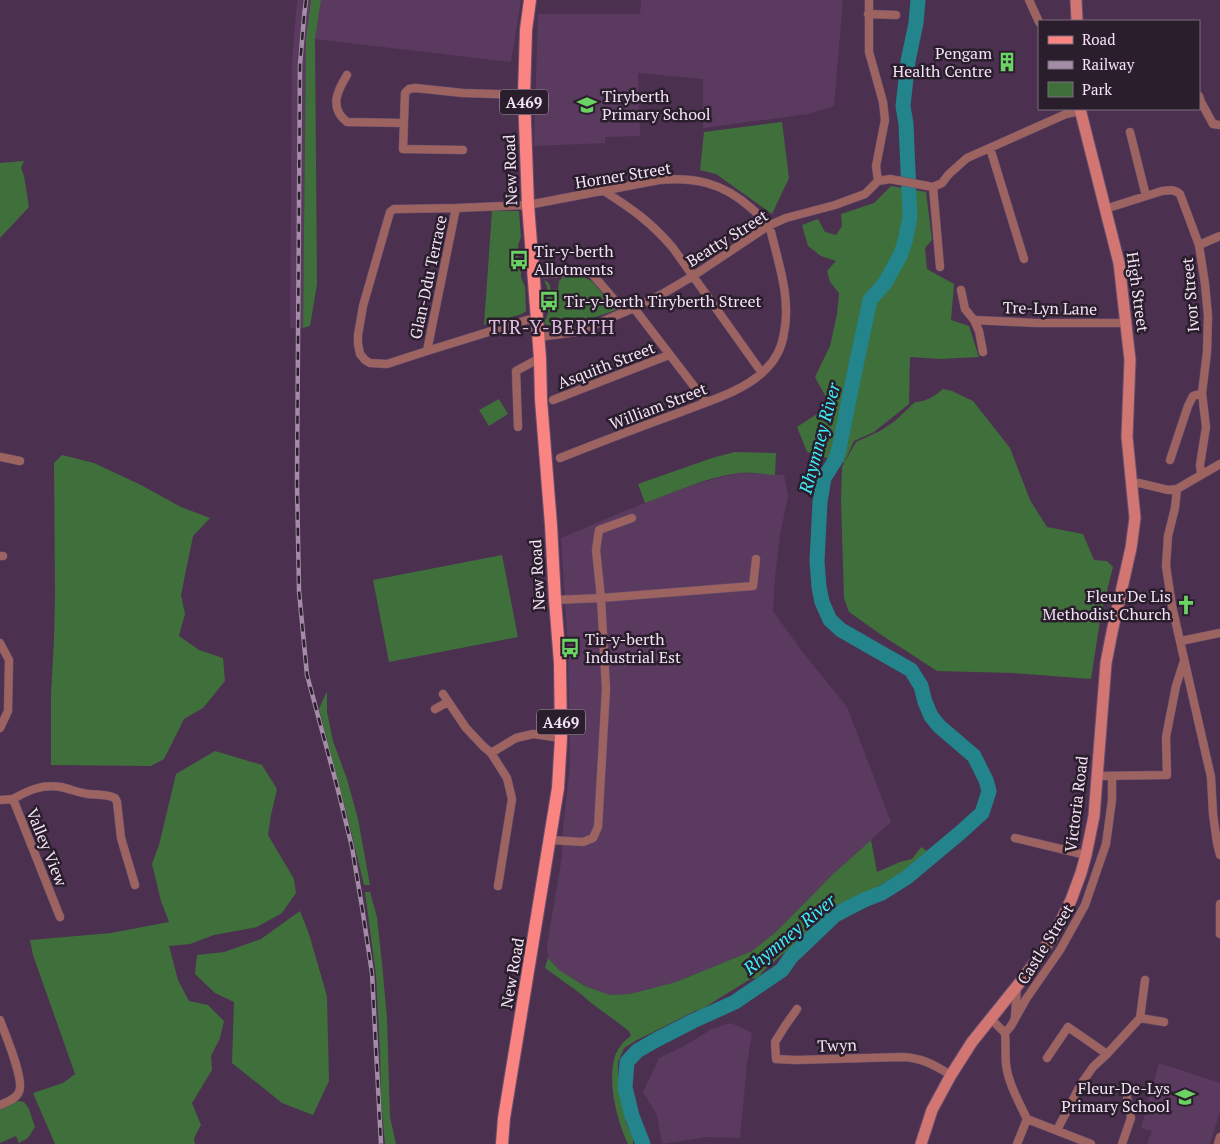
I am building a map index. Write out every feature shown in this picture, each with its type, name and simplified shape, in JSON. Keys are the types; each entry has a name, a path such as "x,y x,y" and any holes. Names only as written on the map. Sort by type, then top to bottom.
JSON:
{"main road":[{"name":"New Road","path":"502,1144 504,1118 558,788 561,738 560,663 528,205 524,95 526,30 530,0"},
{"path":"1076,0 1078,20"},
{"name":"High Street","path":"1080,110 1118,263 1130,360 1126,437 1131,484"},
{"name":"Victoria Road","path":"921,1144 932,1110 951,1076 972,1042 1041,954 1057,929 1081,873 1094,816 1106,663 1131,548 1135,518 1131,484"}],"street":[{"path":"869,0 869,52 883,102 885,120 876,166 878,181"},
{"path":"1028,0 1038,20"},
{"path":"868,14 896,15"},
{"path":"347,75 339,88 337,108 339,114 347,122 403,123"},
{"path":"463,150 402,150 405,93 409,89 524,95"},
{"path":"1200,102 1213,124 1220,125"},
{"path":"940,267 929,186 942,183 967,158 1065,111 1080,110"},
{"path":"1130,132 1146,196"},
{"path":"990,148 1024,259"},
{"name":"Horner Street","path":"427,351 387,364 370,363 360,354 358,335 363,306 390,212 394,209 528,205 659,180 676,179 695,180 713,184 732,194 748,206 768,226"},
{"name":"Beatty Street","path":"538,337 577,332 634,308 693,276 768,226 786,218 835,205 865,194 878,181 890,179 929,186"},
{"path":"604,191 635,211 652,225 673,248 762,373"},
{"name":"Ivor Street","path":"1105,209 1162,191 1176,191 1180,194 1199,245 1208,316 1207,352 1202,393 1206,427 1200,465 1201,474"},
{"name":"Glan-Ddu Terrace","path":"427,351 456,208"},
{"name":"William Street","path":"560,458 736,390 762,373 774,360 784,335 787,311 781,272 768,226"},
{"path":"1199,245 1220,236"},
{"path":"545,274 587,271 593,275 625,312"},
{"path":"961,290 965,308 979,331 983,352"},
{"path":"634,308 706,402"},
{"path":"427,351 529,319 537,319"},
{"name":"Tre-Lyn Lane","path":"974,320 1036,323 1126,323"},
{"name":"Asquith Street","path":"553,400 669,355"},
{"path":"518,427 516,372 540,358"},
{"path":"1170,460 1188,406 1193,396 1202,393"},
{"path":"0,457 20,461"},
{"path":"1131,484 1139,483 1168,490 1177,489 1220,464"},
{"path":"1177,489 1175,508 1168,536 1166,566 1172,606 1211,776 1213,814 1220,855"},
{"path":"550,840 583,842 593,838 598,827 606,689 601,598 596,550 599,530 632,518"},
{"path":"555,600 753,586 756,559"},
{"path":"1181,641 1220,633"},
{"path":"0,643 9,660 8,711 0,728"},
{"path":"1098,776 1167,775 1166,737 1176,686 1184,660"},
{"path":"443,694 466,728 492,753 507,778 512,799 498,886"},
{"path":"435,709 448,702"},
{"path":"492,753 516,738 533,734 561,738"},
{"name":"Castle Street","path":"1005,1033 1042,974 1060,950 1085,905 1106,844 1112,800 1112,777"},
{"path":"13,799 35,788 48,786 115,798 121,838 135,884"},
{"name":"Valley View","path":"0,800 13,799 60,917"},
{"path":"1015,838 1086,855"},
{"path":"1220,904 1220,934"},
{"path":"1057,1130 1081,1084 1093,1067 1140,1018 1146,980"},
{"path":"1015,1018 1017,985"},
{"name":"Twyn","path":"797,1009 775,1042 776,1059 915,1058 932,1064 951,1076"},
{"path":"990,1018 1005,1033 1006,1065 1011,1082 1027,1119 1017,1144"},
{"path":"1140,1018 1164,1022"},
{"path":"0,1020 12,1053 21,1087 18,1095 0,1105"},
{"path":"1047,1058 1068,1027 1107,1054"},
{"path":"1122,1144 1131,1118 1127,1097"},
{"path":"1027,1119 1091,1144"},
{"path":"1218,1144 1220,1137"}],"shaded area":[{"path":"297,0 311,0 306,38 303,328 290,328 292,63"},
{"path":"321,0 521,0 511,62 315,39"},
{"path":"641,0 843,0 834,106 808,114 703,128 703,79 638,73 640,136 605,137 605,143 534,146 538,14 640,14"},
{"path":"740,473 784,475 788,496 780,535 773,611 801,650 847,707 891,822 832,875 776,932 752,951 676,982 630,994 610,995 586,986 559,970 548,958 547,945 562,857 563,827 570,767 568,647 561,538 684,488"},
{"path":"731,1023 752,1033 740,1138 706,1137 662,1144 657,1115 643,1092 659,1058 686,1045 712,1029"},
{"name":"Fleur-De-Lys Primary School","path":"1159,1063 1220,1083 1220,1111 1210,1144 1147,1144 1152,1131 1141,1128"}],"green space":[{"path":"311,0 321,0 315,39 317,284 310,326 303,328 306,38"},
{"path":"782,122 789,178 772,214 716,174 700,170 704,132"},
{"path":"24,161 21,168 29,207 0,238 0,163"},
{"path":"891,186 926,192 932,240 925,248 927,269 954,284 951,320 969,326 979,357 940,359 910,357 909,404 874,432 854,441 844,463 807,452 797,427 823,410 828,401 815,377 830,346 837,314 839,293 830,282 827,271 836,261 821,256 808,246 802,225 818,219 825,232 836,235 842,226 841,214 874,203"},
{"path":"492,211 519,211 521,237 518,245 519,257 517,257 517,263 519,263 519,270 521,270 521,277 525,287 526,311 522,314 484,325"},
{"path":"564,276 581,276 592,281 616,310 561,328 544,324 548,313 547,287 544,280 549,283 551,290 558,289 559,281"},
{"path":"943,389 973,401 1010,448 1030,500 1047,527 1083,534 1094,560 1107,561 1113,567 1101,614 1091,679 1013,673 937,671 849,612 844,598 841,500 842,467 856,442 880,431 895,421 915,402 930,398"},
{"path":"499,399 508,414 489,426 479,410"},
{"path":"735,452 776,453 775,475 739,473 727,475 691,485 645,503 638,484 712,458"},
{"path":"62,455 94,463 141,485 181,507 210,518 193,536 181,595 185,614 179,636 199,650 223,658 225,681 203,708 184,719 164,759 151,766 51,765 51,694 55,592 54,463"},
{"path":"502,555 518,637 389,662 373,580"},
{"path":"327,691 327,712 333,741 347,779 358,819 370,885 364,885 319,709"},
{"path":"215,751 262,765 277,789 268,835 294,879 296,893 282,913 257,927 214,935 190,944 169,946 178,980 189,1001 208,1005 224,1021 220,1038 211,1056 212,1070 192,1103 201,1125 194,1138 195,1144 55,1144 33,1093 63,1083 75,1074 33,955 30,940 111,933 169,922 161,901 152,864 159,845 176,774"},
{"path":"871,840 877,872 912,859 921,847 927,851 901,873 872,890 831,907 814,920 812,929 763,971 758,979 752,978 702,1009 624,1048 618,1062 618,1075 626,1123 633,1137 633,1144 628,1144 617,1114 612,1070 616,1053 625,1040 631,1036 629,1031 545,968 548,958 559,970 585,986 610,995 630,994 676,982 752,951 776,932 832,875"},
{"path":"365,892 370,892 377,917 387,1018 390,1117 396,1144 385,1144 381,1101 376,975"},
{"path":"300,911 309,934 327,996 329,1081 313,1115 282,1103 232,1063 234,1002 215,993 195,974 197,955 224,952 261,939"},
{"path":"18,1101 24,1102 29,1109 35,1127 28,1138 19,1143 16,1136 0,1143 0,1109"}],"waterway":[{"name":"Rhymney River","path":"643,1144 632,1116 625,1087 627,1062 637,1051 693,1021 735,1002 782,970 791,957 835,915 882,893 906,878 961,832 982,813 989,791 986,780 974,756 939,726 931,716 921,686 911,670 841,630 830,620 822,602 819,587 817,561 820,502 824,478 836,459 839,449 870,300 885,283 900,256 910,217 906,124 903,106 918,0"}],"railway":[{"path":"306,0 300,65 297,483 299,591 307,675 352,847 372,973 381,1144"}],"place":[{"name":"Pengam Health Centre","path":"1007,62"},
{"name":"Tiryberth Primary School","path":"587,105"},
{"name":"Tir-y-berth Allotments","path":"519,260"},
{"name":"Tir-y-berth Tiryberth Street","path":"549,301"},
{"name":"Fleur De Lis Methodist Church","path":"1186,605"},
{"name":"Tir-y-berth Industrial Est","path":"570,648"},
{"name":"Fleur-De-Lys Primary School","path":"1185,1097"}],"district":[{"name":"TIR-Y-BERTH","path":"552,326"}]}
